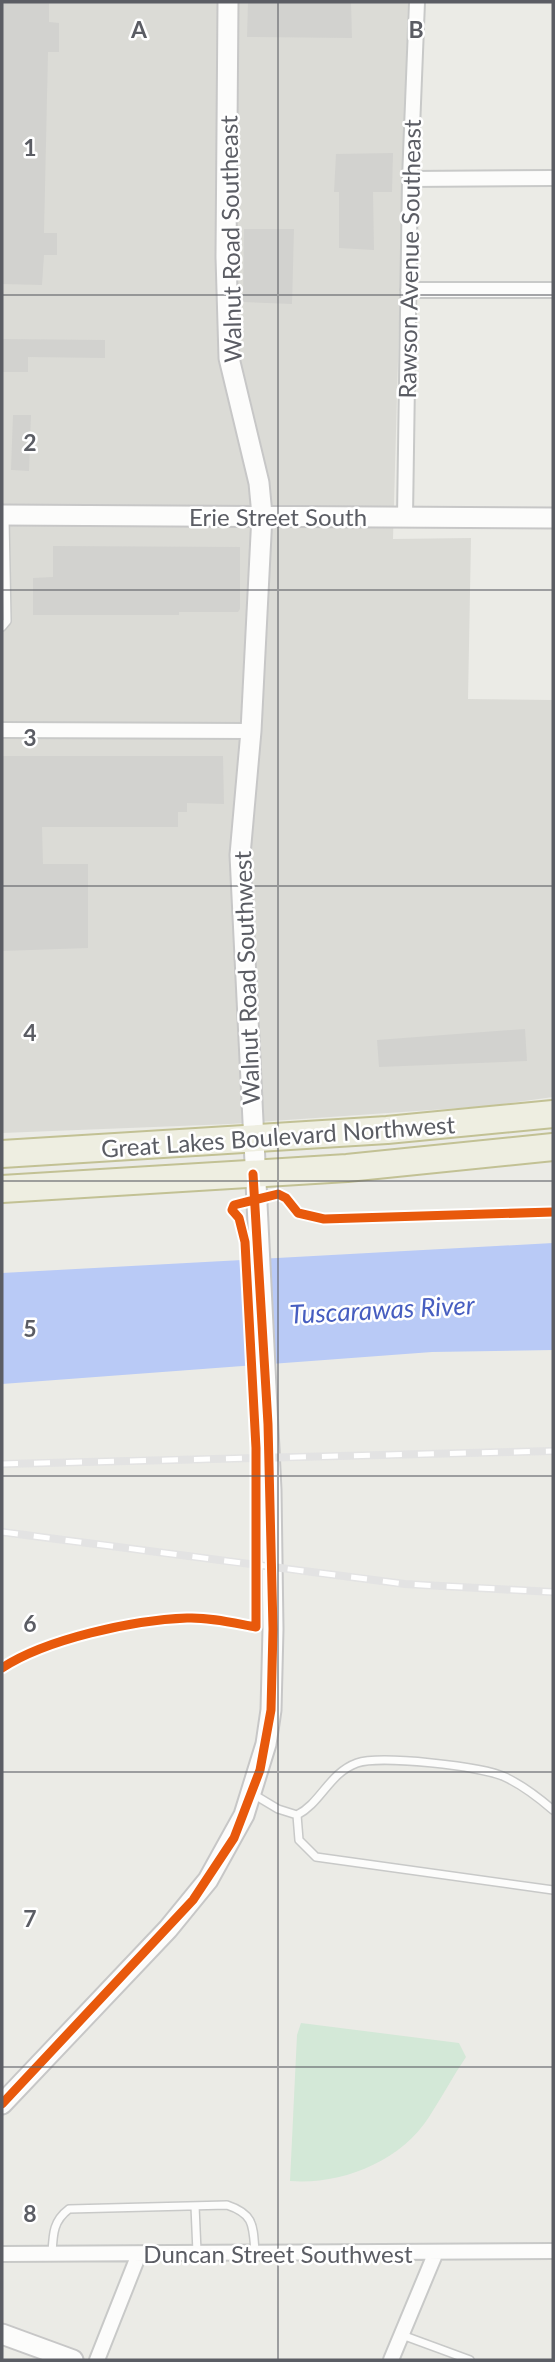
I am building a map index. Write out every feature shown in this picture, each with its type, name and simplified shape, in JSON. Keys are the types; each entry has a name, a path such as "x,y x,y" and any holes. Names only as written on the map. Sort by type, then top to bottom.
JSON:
{"highway":[{"name":"Great Lakes Boulevard Northwest","path":"2,1154 463,1124 553,1114"},
{"name":"Great Lakes Boulevard Northwest","path":"2,1189 253,1174 448,1159 553,1147"}],"main road":[{"name":"Walnut Road Southeast","path":"228,2 229,348 239,409 259,483 262,515"},
{"name":"Erie Street South","path":"4,515 553,518"},
{"name":"Walnut Road Southwest","path":"2,2104 193,1900 221,1860 253,1794 271,1710 273,1629 268,1424 251,1138 240,855 251,731 262,515"},
{"path":"2,2334 73,2360"}],"street":[{"name":"Rawson Avenue Southeast","path":"405,517 410,178 417,2"},
{"path":"410,178 553,178"},
{"path":"408,290 553,290"},
{"path":"2,730 251,731"},
{"name":"Duncan Street Southwest","path":"2,2254 553,2251"},
{"path":"391,2360 436,2252"},
{"path":"97,2360 139,2254"}],"lane":[{"path":"2,627 7,621 4,515"},
{"path":"253,1794 278,1809 298,1815 310,1808 333,1778 357,1763 381,1760 472,1768 502,1776 526,1789 553,1810"},
{"path":"298,1815 299,1840 316,1857 553,1890"},
{"path":"52,2254 53,2229 58,2217 69,2209 227,2205 244,2211 253,2225 255,2253"},
{"path":"195,2206 197,2253"},
{"path":"401,2334 470,2360"}],"path":[{"path":"2,1668 38,1647 160,1620 188,1618 256,1627"}],"shaded area":[{"path":"2,2 408,2 393,539 471,538 468,699 553,700 553,1097 489,1106 230,1124 2,1133"}],"green space":[{"path":"301,2023 459,2043 466,2057 429,2117 402,2147 386,2158 349,2174 329,2179 290,2181 297,2035"}],"water":[{"name":"Tuscarawas River","path":"553,1243 553,1350 432,1352 2,1384 2,1273"}],"building":[{"path":"2,2 49,2 49,22 59,23 59,52 48,52 44,233 57,233 57,255 44,255 42,285 2,284"},
{"path":"248,2 351,2 352,38 247,37"},
{"path":"393,153 392,192 373,192 374,250 339,248 339,192 334,192 336,154"},
{"path":"244,229 294,229 292,304 243,302"},
{"path":"2,339 105,340 105,358 28,357 28,372 2,372"},
{"path":"13,415 31,415 29,471 11,470"},
{"path":"53,546 240,547 240,609 238,612 179,612 179,615 33,615 33,578 53,577"},
{"path":"2,756 223,756 224,804 187,803 187,812 178,812 178,827 42,827 43,864 88,864 88,948 2,951"},
{"path":"525,1029 527,1061 379,1067 377,1040"}],"railway":[{"path":"2,1464 553,1451"},
{"path":"2,1532 405,1584 553,1592"}],"cycle path":[{"path":"2,2104 193,1900 234,1838 260,1770 271,1710 273,1629 268,1424 253,1174"},
{"path":"2,1668 42,1648 116,1627 196,1618 256,1627 256,1448 245,1242 239,1218 232,1210 234,1205 278,1194 286,1198 298,1213 324,1219 553,1212"}]}
